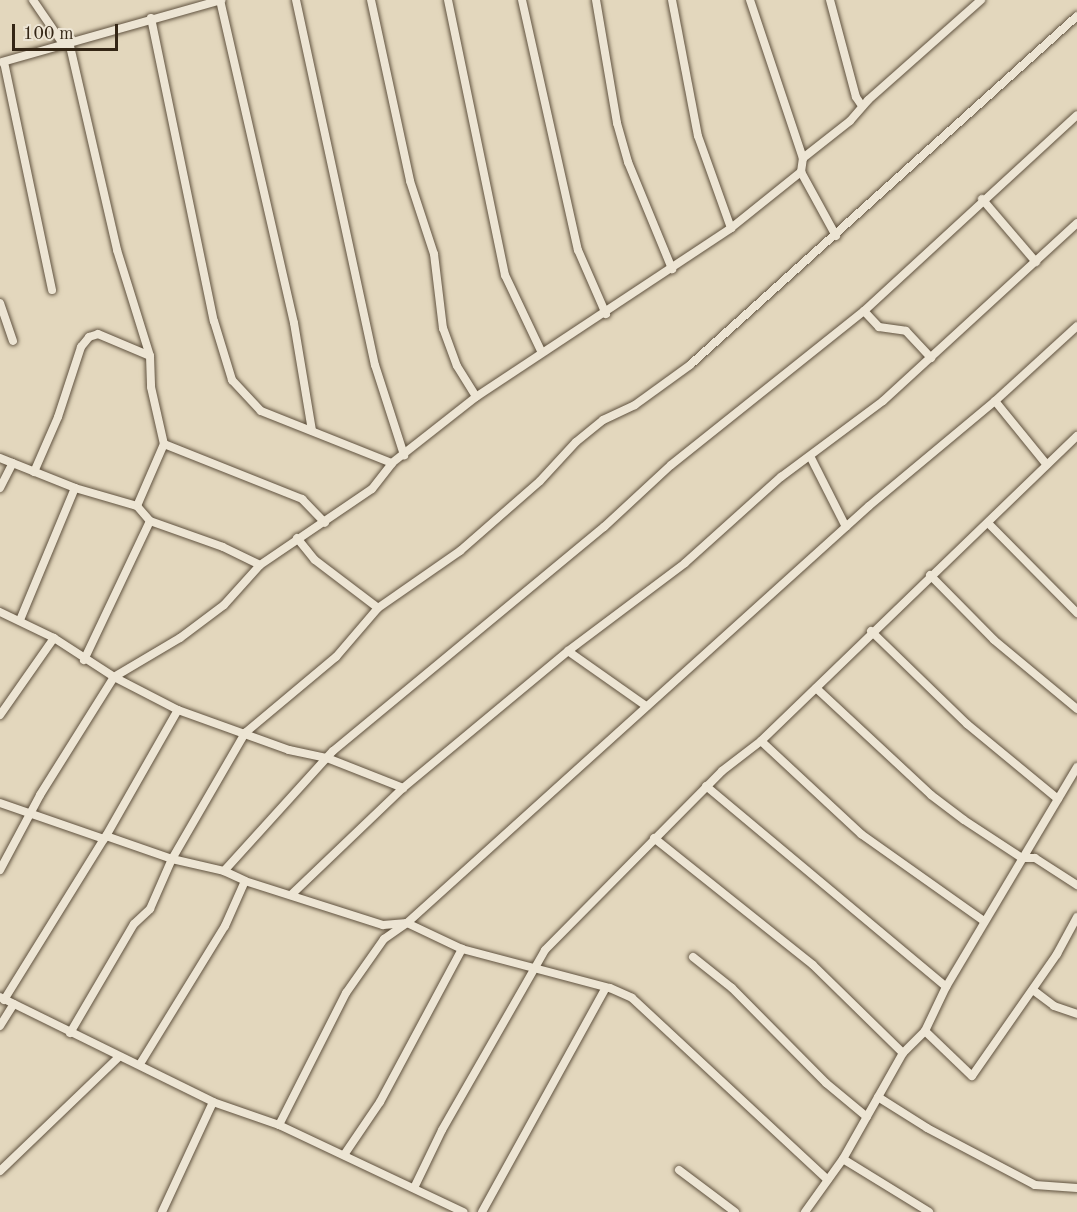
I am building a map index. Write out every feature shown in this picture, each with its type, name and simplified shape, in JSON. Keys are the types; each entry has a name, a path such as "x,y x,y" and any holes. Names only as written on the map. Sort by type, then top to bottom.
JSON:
{"street":[{"path":"33,0 67,45 117,250 150,356 151,387 164,444 137,506"},
{"path":"52,290 2,62 67,45 209,1 221,0 294,323 312,430"},
{"path":"296,0 375,365 404,455"},
{"path":"371,0 410,181 434,254 443,328 457,366 476,397"},
{"path":"448,0 505,275 542,353"},
{"path":"522,0 578,250 606,314"},
{"path":"596,0 625,152 672,268"},
{"path":"672,0 698,136 731,228"},
{"path":"750,0 803,158 801,172 836,236"},
{"path":"830,0 856,97 862,106"},
{"path":"803,158 850,121 862,106 981,0"},
{"path":"70,1033 134,924 150,909 172,859 245,733 336,657 378,609 460,551 603,420 635,405 690,365 836,236 1077,16"},
{"path":"151,18 214,321 230,375 261,411 392,462"},
{"path":"224,870 327,758 679,458 864,312 982,200 1077,115"},
{"path":"0,870 30,814 114,677 180,638 215,612 260,565 372,489 392,462 404,455 476,397 606,314 731,228 801,172"},
{"path":"982,200 1036,262"},
{"path":"291,895 403,788 568,651 685,563 782,477 811,458 931,358 1077,223"},
{"path":"0,303 13,341"},
{"path":"864,312 879,327 906,331 931,358"},
{"path":"279,1125 367,958 384,939 406,923 846,526 995,401 1077,326"},
{"path":"34,472 58,417 81,347 89,337 98,334 150,356"},
{"path":"995,401 1047,465"},
{"path":"414,1188 533,966 706,786 761,741 871,631 988,523 1077,436"},
{"path":"164,444 302,500 325,523"},
{"path":"0,458 75,488 137,506 150,521 223,547 260,565"},
{"path":"811,458 846,526"},
{"path":"0,488 13,463"},
{"path":"20,620 75,488"},
{"path":"84,660 150,521"},
{"path":"988,523 1077,613"},
{"path":"297,538 315,560 378,609"},
{"path":"930,575 994,640 1077,709"},
{"path":"0,612 54,638 84,660 177,710 289,750 327,758 403,788"},
{"path":"871,631 966,724 1058,799"},
{"path":"0,716 54,638"},
{"path":"568,651 646,706"},
{"path":"816,688 931,795 1023,858 1035,858 1077,885"},
{"path":"177,710 105,837 2,999 118,1058 140,1064 213,1102 279,1125 463,1212"},
{"path":"761,741 861,834 984,921"},
{"path":"805,1212 843,1159 903,1053 925,1032 946,987 1077,767"},
{"path":"706,786 946,987"},
{"path":"0,803 172,859 224,870 244,881 383,925 406,923 462,949 533,966 632,998 828,1180"},
{"path":"654,838 813,965 903,1053"},
{"path":"140,1064 225,927 244,881"},
{"path":"925,1032 972,1076 1033,990 1077,917"},
{"path":"344,1155 400,1068 462,949"},
{"path":"693,957 732,988 826,1083 867,1118"},
{"path":"482,1212 605,989"},
{"path":"1033,990 1054,1006 1077,1014"},
{"path":"0,1026 14,1004"},
{"path":"0,1170 118,1058"},
{"path":"878,1097 1035,1185 1077,1188"},
{"path":"162,1212 213,1102"},
{"path":"843,1159 929,1212"},
{"path":"679,1170 735,1212"}]}
